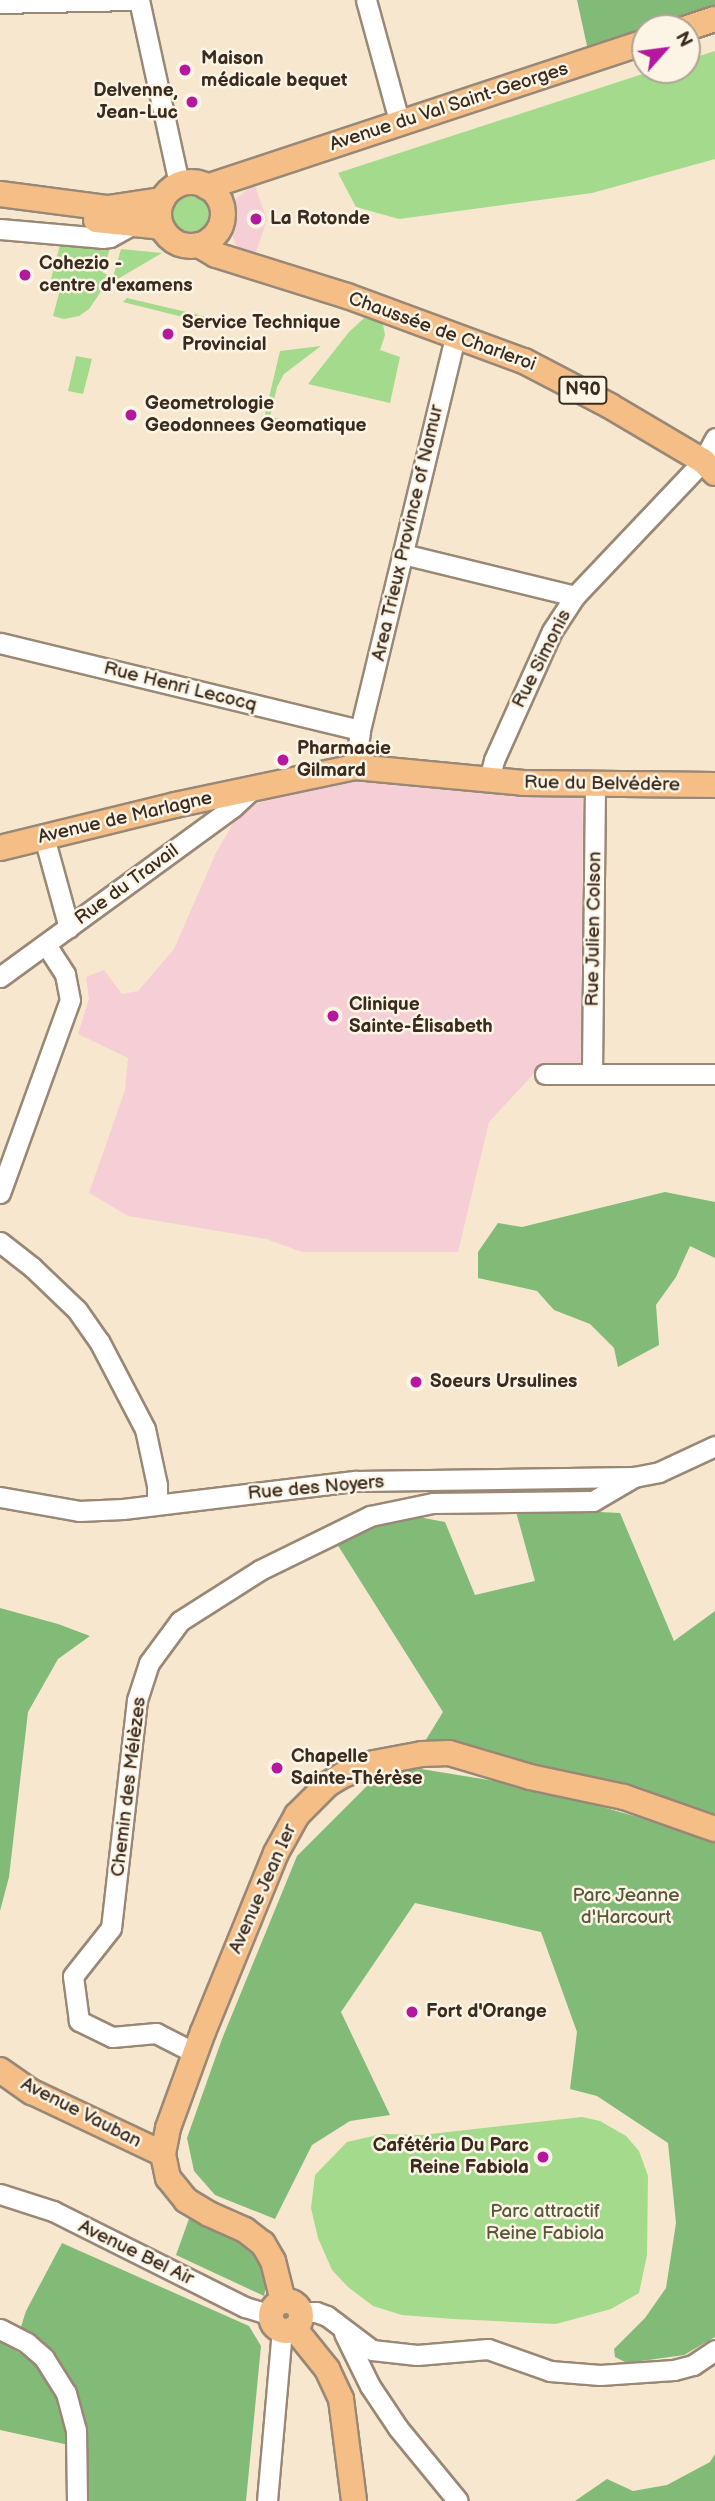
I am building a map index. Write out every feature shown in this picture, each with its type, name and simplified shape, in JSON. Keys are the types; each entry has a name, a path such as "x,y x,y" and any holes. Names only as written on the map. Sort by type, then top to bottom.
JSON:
{"main road":[{"name":"Avenue du Val Saint-Georges","path":"207,187 631,47"},
{"name":"Avenue du Val Saint-Georges","path":"221,218 241,183 254,173"},
{"path":"0,194 108,208 171,192 189,182 207,187"},
{"name":"N90","path":"207,187 220,201 221,218"},
{"path":"161,227 159,213 171,192"},
{"name":"N90","path":"0,205 161,227 179,244 200,245"},
{"path":"200,245 208,242 221,218"},
{"name":"Chaussée de Charleroi","path":"221,218 229,246 270,270"},
{"name":"Chaussée de Charleroi","path":"200,245 216,255 270,270 524,361 568,381 709,467"},
{"name":"Rue du Belvédère","path":"355,767 596,785 715,785"},
{"name":"Avenue de Marlagne","path":"0,848 355,767"},
{"name":"Avenue Jean Ier","path":"163,2154 168,2128 195,2053 286,1832 297,1815 342,1774 374,1763 422,1754 449,1753 530,1777 624,1797 715,1829"},
{"name":"Avenue Vauban","path":"0,2070 32,2091 163,2154"},
{"path":"163,2154 168,2178 186,2200 245,2230 263,2244 273,2261 286,2317 322,2361 341,2399 354,2501"}],"street":[{"path":"0,3 138,0 171,192"},
{"path":"366,0 400,124"},
{"path":"0,229 102,238 110,237 132,225"},
{"name":"Area Trieux Province of Namur","path":"355,767 360,730 455,336"},
{"name":"Rue Simonis","path":"489,779 494,760 552,631 575,596 709,467 715,438"},
{"path":"402,554 575,596"},
{"name":"Rue Henri Lecocq","path":"0,643 360,730"},
{"name":"Rue Julien Colson","path":"593,1074 596,785"},
{"name":"Rue du Travail","path":"0,977 251,790"},
{"path":"44,837 69,928"},
{"path":"0,1193 70,1000 65,974 46,944"},
{"path":"545,1074 715,1074"},
{"path":"0,1242 32,1267 77,1310 99,1341 145,1429 157,1485 157,1503"},
{"path":"634,1477 659,1472 715,1446"},
{"name":"Rue des Noyers","path":"0,1497 79,1511 123,1509 356,1481 634,1477"},
{"name":"Chemin des Mélèzes","path":"195,2053 156,2033 112,2037 79,2021 73,1976 111,1928 137,1700 149,1663 180,1620 260,1570 370,1516 433,1503 593,1501 634,1477"},
{"name":"Avenue Bel Air","path":"0,2194 53,2211 245,2307 286,2317 321,2313 372,2350 417,2355 488,2349 550,2371 600,2375 674,2370 693,2365 715,2350"},
{"path":"267,2501 286,2317"},
{"path":"340,2326 370,2386 398,2428 458,2501"},
{"path":"0,2329 27,2343 44,2358 66,2393 76,2430 77,2501"}],"shaded area":[{"path":"254,183 267,220 254,258 236,245 229,227 233,202"},
{"name":"Clinique Sainte-Élisabeth","path":"355,779 583,786 581,1065 541,1066 489,1122 458,1252 302,1252 266,1239 128,1216 89,1193 125,1090 128,1058 78,1034 89,999 86,977 104,970 122,994 138,991 174,949 215,855 237,816 273,794"}],"green space":[{"path":"577,0 715,0 715,13 701,18 701,14 631,14 631,41 589,55"},
{"path":"715,51 715,159 592,193 399,219 356,207 338,173 631,78 631,84 701,84 701,56"},
{"path":"190,193 205,199 211,214 205,229 190,235 175,229 169,214 175,199"},
{"path":"60,245 110,248 103,273 113,277 121,249 162,253 104,287 89,309 79,316 64,319 53,316 61,286 50,283"},
{"path":"127,298 225,321 223,327 123,302"},
{"path":"364,318 377,320 383,325 385,335 380,350 400,357 390,403 308,384 349,332"},
{"path":"321,346 284,374 277,387 270,417 281,419 263,423 280,351"},
{"path":"76,356 92,359 83,394 68,391"},
{"path":"665,1192 715,1202 715,1258 690,1246 676,1277 656,1305 659,1345 618,1367 614,1348 590,1324 554,1310 537,1291 478,1278 478,1252 498,1223 522,1227"},
{"path":"515,1508 620,1513 674,1641 715,1611 715,1823 422,1746 443,1712 337,1544 387,1511 445,1522 475,1595 535,1581"},
{"path":"0,1608 90,1636 58,1659 28,1712 9,1877 0,1911"},
{"name":"Parc Jeanne d'Harcourt","path":"421,1769 532,1787 715,1839 715,2337 684,2355 627,2363 615,2357 614,2349 645,2318 666,2288 676,2223 668,2143 597,2096 570,2089 577,2032 541,1932 415,1903 341,2012 390,2115 350,2121 312,2145 275,2219 215,2195 194,2171 187,2138 222,2039 297,1856 379,1774"},
{"name":"Parc attractif Reine Fabiola","path":"582,2117 600,2121 626,2136 639,2151 648,2176 647,2255 639,2293 611,2309 556,2324 454,2319 402,2315 373,2306 348,2287 332,2270 318,2238 311,2208 315,2175 347,2142 382,2134 422,2135"},
{"path":"190,2216 255,2243 268,2276 264,2296 176,2255"},
{"path":"62,2243 249,2326 261,2346 246,2501 87,2501 82,2414 72,2387 62,2368 43,2346 20,2330 26,2311"},
{"path":"0,2342 30,2359 49,2381 63,2411 69,2445 0,2430"},
{"path":"715,2454 715,2501 575,2501 607,2479 633,2491 667,2485 710,2462"}],"place":[{"name":"Maison médicale bequet","path":"185,70"},
{"name":"Delvenne, Jean-Luc","path":"192,102"},
{"name":"La Rotonde","path":"256,219"},
{"name":"Cohezio - centre d'examens","path":"25,275"},
{"name":"Service Technique Provincial","path":"168,334"},
{"name":"Geometrologie Geodonnees Geomatique","path":"131,415"},
{"name":"Pharmacie Gilmard","path":"283,760"},
{"name":"Clinique Sainte-Élisabeth","path":"333,1016"},
{"name":"Soeurs Ursulines","path":"416,1382"},
{"name":"Chapelle Sainte-Thérèse","path":"277,1768"},
{"name":"Fort d'Orange","path":"412,2012"},
{"name":"Cafétéria Du Parc Reine Fabiola","path":"543,2157"}]}
